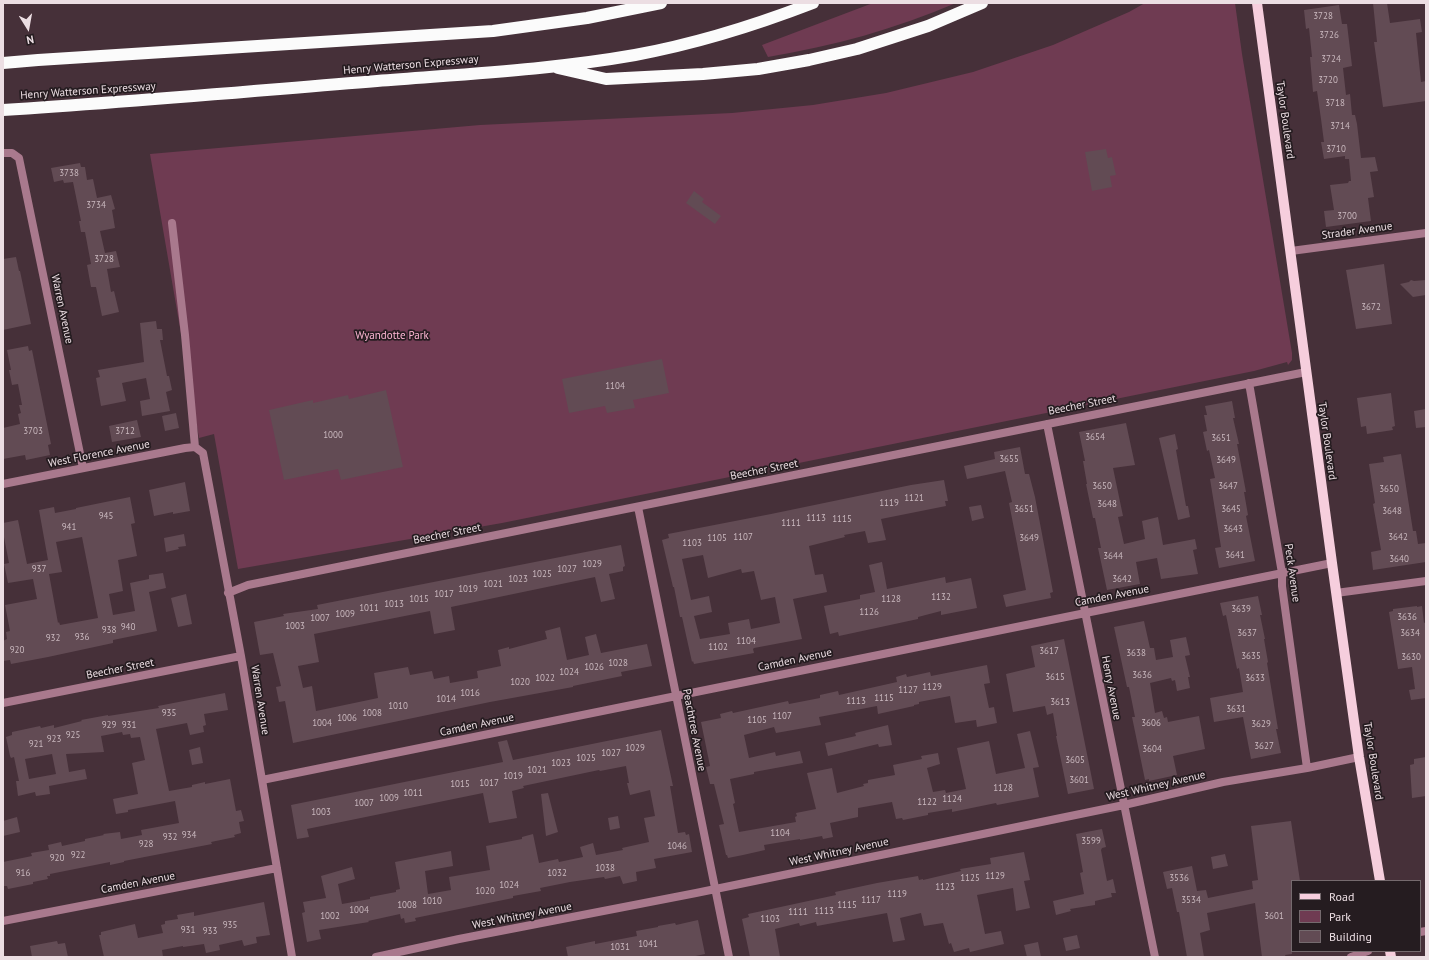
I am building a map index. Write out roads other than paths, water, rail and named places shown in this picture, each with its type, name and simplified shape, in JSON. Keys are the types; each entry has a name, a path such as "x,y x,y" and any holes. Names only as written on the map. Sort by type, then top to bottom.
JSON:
{"highway":[{"path":"3,63 493,31 587,18 661,3"},
{"name":"Henry Watterson Expressway","path":"3,110 549,66 635,54 684,44 780,16 813,3"},
{"path":"549,66 606,79 703,74 758,69 809,60 857,49 928,26 982,3"}],"main road":[{"name":"Taylor Boulevard","path":"1257,3 1336,593 1380,880"}],"street":[{"name":"Warren Avenue","path":"3,153 12,153 19,158 83,468"},
{"name":"Warren Avenue","path":"172,222 197,448 203,452 204,457 228,593 241,656 292,957"},
{"name":"Strader Avenue","path":"1291,251 1426,233"},
{"name":"Beecher Street","path":"228,593 248,585 1306,372"},
{"name":"Peck Avenue","path":"1249,383 1282,572 1282,586 1307,768"},
{"name":"Henry Avenue","path":"1047,424 1155,957"},
{"name":"West Florence Avenue","path":"3,484 185,448 197,448"},
{"name":"Peachtree Avenue","path":"638,507 729,957"},
{"name":"Camden Avenue","path":"262,780 1332,563"},
{"path":"1336,593 1426,581"},
{"name":"Beecher Street","path":"3,703 241,656"},
{"name":"West Whitney Avenue","path":"376,957 1124,805 1223,782 1307,768 1360,757"},
{"name":"Camden Avenue","path":"3,921 277,868"},
{"path":"1351,957 1365,952"}],"park label":[{"name":"Wyandotte Park","path":"392,336"}]}
